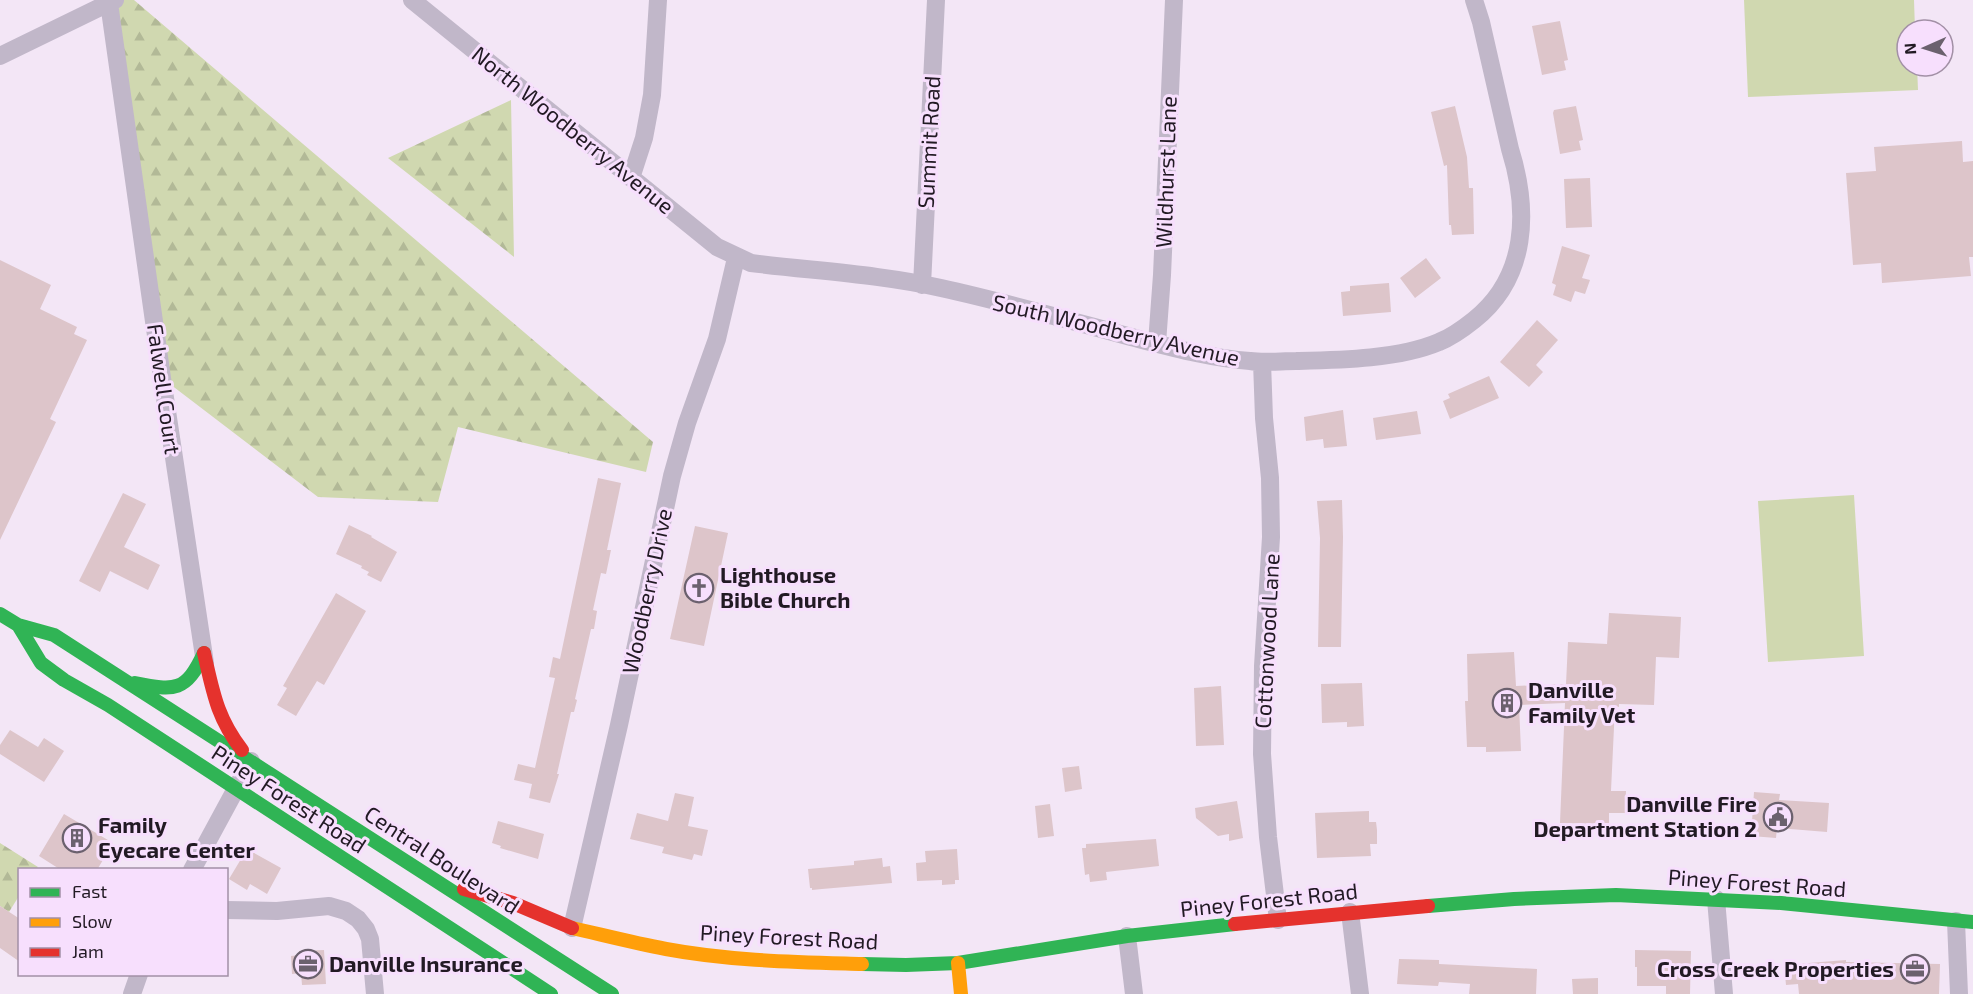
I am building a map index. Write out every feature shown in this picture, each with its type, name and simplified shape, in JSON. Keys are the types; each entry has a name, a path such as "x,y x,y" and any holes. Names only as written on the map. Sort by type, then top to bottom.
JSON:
{"main road":[{"name":"Piney Forest Road","path":"0,614 18,625 54,635 251,761"},
{"name":"Piney Forest Road","path":"18,625 41,663 64,680 108,705 551,994"},
{"path":"126,681 156,688 184,685 195,674 204,653"},
{"path":"204,653 215,702 228,732 251,761"},
{"path":"64,680 84,678 164,728 174,731 194,724 208,706"},
{"name":"Central Boulevard","path":"251,761 612,994"},
{"name":"Piney Forest Road","path":"437,882 513,903 572,928 667,949 772,961 958,963 1127,936 1350,912 1578,896 1616,895 1780,903 1964,921"},
{"path":"958,963 961,994"}],"street":[{"path":"631,178 644,138 652,95 658,0"},
{"name":"Summit Road","path":"922,285 936,0"},
{"name":"Wildhurst Lane","path":"1157,343 1174,0"},
{"name":"South Woodberry Avenue","path":"736,258 751,263 922,285 1204,355 1262,362 1371,357 1439,342 1463,329 1499,296 1518,253 1522,223 1521,196 1516,170 1474,0"},
{"path":"0,56 112,1"},
{"name":"Falwell Court","path":"112,1 162,378 204,653 214,775"},
{"name":"North Woodberry Avenue","path":"418,2 631,178 717,247 736,258"},
{"name":"Woodberry Drive","path":"572,928 619,725 672,476 687,423 717,339 736,258"},
{"name":"Cottonwood Lane","path":"1262,362 1264,418 1270,478 1271,537 1263,666 1262,754 1268,837 1278,920"},
{"path":"193,868 251,761"},
{"path":"1716,899 1724,994"},
{"path":"228,910 277,911 329,906 346,911 366,929 370,939 375,994"},
{"path":"1350,912 1360,994"},
{"path":"1959,994 1964,921"},
{"path":"1127,936 1134,994"},
{"path":"132,994 139,976"}],"green space":[{"path":"115,0 134,0 653,442 646,472 458,427 438,502 318,497 162,378"},
{"path":"1744,0 1914,0 1915,18 1895,18 1895,78 1918,78 1918,90 1748,97"},
{"path":"511,100 514,257 388,158"},
{"path":"1854,495 1864,656 1768,662 1758,501"},
{"path":"0,843 38,867 18,868 18,898 9,912 0,906"}],"building":[{"path":"1560,21 1568,60 1564,61 1566,70 1542,75 1532,26"},
{"path":"1455,106 1467,157 1469,188 1473,188 1474,234 1452,235 1451,225 1449,225 1447,165 1444,166 1431,112"},
{"path":"1576,106 1583,140 1579,141 1581,150 1560,154 1554,110"},
{"path":"1962,141 1963,162 1973,161 1973,257 1969,257 1971,276 1882,283 1881,263 1853,265 1846,173 1876,171 1874,147"},
{"path":"1590,178 1592,227 1566,228 1564,179"},
{"path":"1562,246 1590,255 1582,278 1590,280 1585,294 1575,291 1571,302 1553,295 1556,285 1552,283"},
{"path":"1426,258 1441,278 1415,298 1400,278"},
{"path":"0,260 51,285 40,309 77,327 74,334 87,340 50,419 56,422 0,540"},
{"path":"1389,283 1391,312 1343,316 1341,292 1350,291 1350,286"},
{"path":"1537,320 1558,340 1536,365 1543,372 1529,387 1500,362"},
{"path":"1489,376 1499,398 1450,419 1443,401 1450,398 1448,394"},
{"path":"1343,410 1347,446 1324,448 1323,439 1306,441 1304,417"},
{"path":"1417,411 1421,434 1376,440 1373,418"},
{"path":"598,478 621,483 607,550 611,550 606,574 601,573 593,610 597,611 594,629 591,629 575,699 577,700 574,712 571,712 557,774 559,774 550,803 529,798 532,784 514,780 518,764 535,768 555,678 549,677 553,657 560,659"},
{"path":"123,493 146,504 124,547 160,565 148,590 110,571 100,592 79,581"},
{"path":"1342,500 1341,647 1318,647 1320,538 1317,501"},
{"path":"349,525 397,552 381,582 367,575 369,572 361,568 362,566 336,554"},
{"name":"Lighthouse Bible Church","path":"695,526 728,533 704,646 670,639"},
{"path":"336,593 366,611 324,685 317,681 296,716 277,705 287,688 283,686"},
{"path":"1609,613 1681,617 1679,658 1656,657 1654,705 1619,704 1619,707 1615,706 1611,791 1626,791 1625,813 1609,813 1609,824 1560,823 1565,703 1519,705 1521,751 1486,752 1486,747 1467,747 1465,701 1468,701 1467,654 1514,652 1516,686 1566,684 1568,642 1607,644"},
{"path":"1362,683 1364,726 1347,727 1347,722 1322,723 1321,684"},
{"path":"1221,686 1224,745 1196,746 1194,688"},
{"path":"10,730 38,747 44,738 64,751 44,782 0,754 0,745"},
{"path":"1079,766 1082,789 1065,792 1062,768"},
{"path":"1754,792 1780,794 1779,800 1829,803 1827,832 1777,828 1776,838 1751,836"},
{"path":"675,793 694,797 688,826 708,830 702,856 694,854 692,860 662,853 664,847 630,839 637,813 668,821"},
{"path":"1237,801 1243,838 1229,841 1229,834 1218,836 1196,818 1195,808"},
{"path":"1050,804 1054,836 1038,838 1035,806"},
{"path":"1369,811 1369,822 1376,822 1377,830 1377,844 1370,844 1371,856 1317,858 1315,813"},
{"name":"Family Eyecare Center","path":"64,814 113,843 98,868 58,868 39,856"},
{"path":"498,821 544,834 538,859 500,848 501,846 492,843"},
{"path":"1156,839 1159,866 1106,872 1107,880 1090,882 1089,874 1085,875 1082,848 1086,848 1086,844"},
{"path":"247,849 281,868 267,894 250,884 247,890 229,879"},
{"path":"957,849 959,880 955,880 955,884 942,885 942,880 917,881 916,863 926,862 925,851"},
{"path":"882,858 883,867 890,866 892,883 812,890 810,888 808,869 854,865 854,861"},
{"path":"0,906 18,918 18,961 0,948"},
{"name":"Danville Insurance","path":"324,950 326,984 302,985 301,973 292,974 291,956 299,955 299,951"},
{"path":"1635,950 1691,951 1690,994 1666,994 1666,986 1637,986"},
{"path":"1399,959 1439,960 1439,964 1537,969 1536,994 1469,994 1470,984 1439,982 1438,986 1397,984"},
{"path":"1846,960 1846,962 1940,964 1939,994 1799,994 1798,984 1786,985 1784,965"},
{"path":"1598,978 1598,994 1573,994 1572,979"}],"traffic: fast":[{"path":"0,614 18,625 54,635 612,994"},
{"path":"18,625 41,663 64,680 108,705 551,994"},
{"path":"135,683 160,687 178,686 191,675 204,653"},
{"path":"1428,906 1514,899 1616,895 1781,903 1973,922"},
{"path":"862,964 958,963 1127,936 1235,924"}],"traffic: slow":[{"path":"572,928 654,947 714,956 862,964"},
{"path":"958,963 961,994"}],"traffic: jam":[{"path":"204,653 221,716 242,750"},
{"path":"464,889 513,903 572,928"},
{"path":"1235,924 1428,906"}],"place":[{"name":"Lighthouse Bible Church","path":"699,588"},
{"name":"Danville Family Vet","path":"1507,703"},
{"name":"Danville Fire Department Station 2","path":"1778,817"},
{"name":"Family Eyecare Center","path":"77,838"},
{"name":"Danville Insurance","path":"308,964"},
{"name":"Cross Creek Properties","path":"1915,969"}]}
